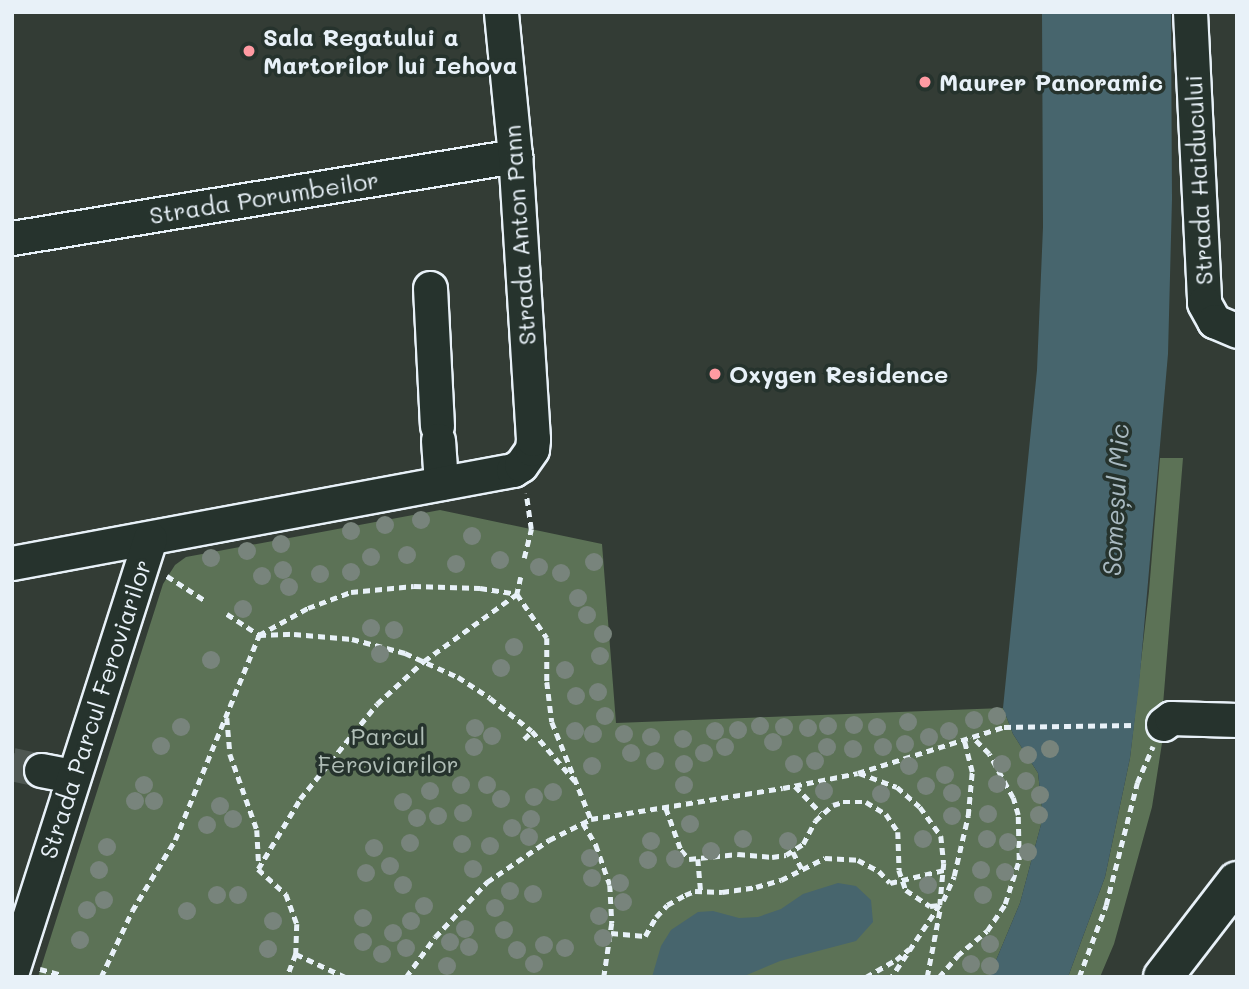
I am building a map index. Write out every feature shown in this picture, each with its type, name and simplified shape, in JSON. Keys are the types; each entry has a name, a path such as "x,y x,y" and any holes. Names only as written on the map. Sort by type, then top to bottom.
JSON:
{"main road":[{"path":"1163,977 1237,881"}],"street":[{"name":"Strada Anton Pann","path":"501,12 515,156 533,439 526,472"},
{"name":"Strada Haiducului","path":"1190,12 1204,303 1214,321 1237,331"},
{"name":"Strada Porumbeilor","path":"12,238 515,156"},
{"path":"430,288 441,483"},
{"name":"Strada Parcul Feroviarilor","path":"26,970 73,776 150,538 513,470 526,472"},
{"path":"12,563 150,538"},
{"path":"1158,722 1237,720"},
{"path":"41,770 73,776"}],"path":[{"path":"524,558 531,529 526,472"},
{"path":"167,576 206,601"},
{"path":"258,869 300,799 333,754 377,705 424,662 517,594 520,578"},
{"path":"101,977 132,911 175,840 259,635 308,608 351,592 414,586 480,588 517,594 547,638 547,682 552,722 591,819"},
{"path":"227,614 259,635 295,634 352,639 424,662 490,698 532,732 578,785"},
{"path":"227,712 226,736 230,754 257,830 260,855 258,869"},
{"path":"406,977 435,937 487,882 550,841 591,819 795,786 858,773 1004,727 1158,722 1137,783 1106,905 1079,977"},
{"path":"524,739 532,732"},
{"path":"939,977 957,956 987,931 1005,904 1019,860 1020,838 1013,798 989,754 972,737"},
{"path":"892,977 940,905 954,876 968,816 972,772 964,739"},
{"path":"858,773 897,787 920,807 941,836 944,870 927,977"},
{"path":"795,786 821,813"},
{"path":"666,808 681,850 689,859 738,854 780,857 803,844 821,813 832,805 866,802 886,814 900,841 901,879 906,890 930,906 940,905"},
{"path":"583,823 596,845 610,885 611,933 604,977"},
{"path":"793,852 802,869"},
{"path":"611,933 645,936 667,905 685,895 701,891 756,887 825,859 848,857 879,871 890,883 944,870"},
{"path":"698,859 701,891"},
{"path":"258,869 286,894 297,924 296,954 287,977"},
{"path":"866,977 896,960 915,943"},
{"path":"296,954 345,977"},
{"path":"26,970 59,974"}],"green space":[{"path":"1160,458 1183,458 1163,705 1168,705 1152,807 1114,944 1100,977 1068,977 1105,877 1130,758 1149,591"},
{"name":"Parcul Feroviarilor","path":"440,510 602,544 616,723 1003,708 1013,734 1038,773 1043,817 1020,903 989,977 38,977 163,584 175,565 186,557"}],"water":[{"name":"Someșul Mic","path":"1042,12 1171,12 1172,199 1168,354 1139,685 1130,758 1105,877 1068,977 989,977 1020,903 1043,817 1038,773 1013,734 1003,708 1037,370 1043,227"},
{"path":"838,883 856,886 871,900 873,922 856,941 780,961 742,977 652,977 661,946 671,930 698,912 713,911 739,918 758,917 781,909 803,894"}],"tunnel":[{"path":"12,764 41,770"}],"place":[{"name":"Sala Regatului a Martorilor lui Iehova","path":"249,51"},
{"name":"Maurer Panoramic","path":"925,82"},
{"name":"Oxygen Residence","path":"715,374"}]}
